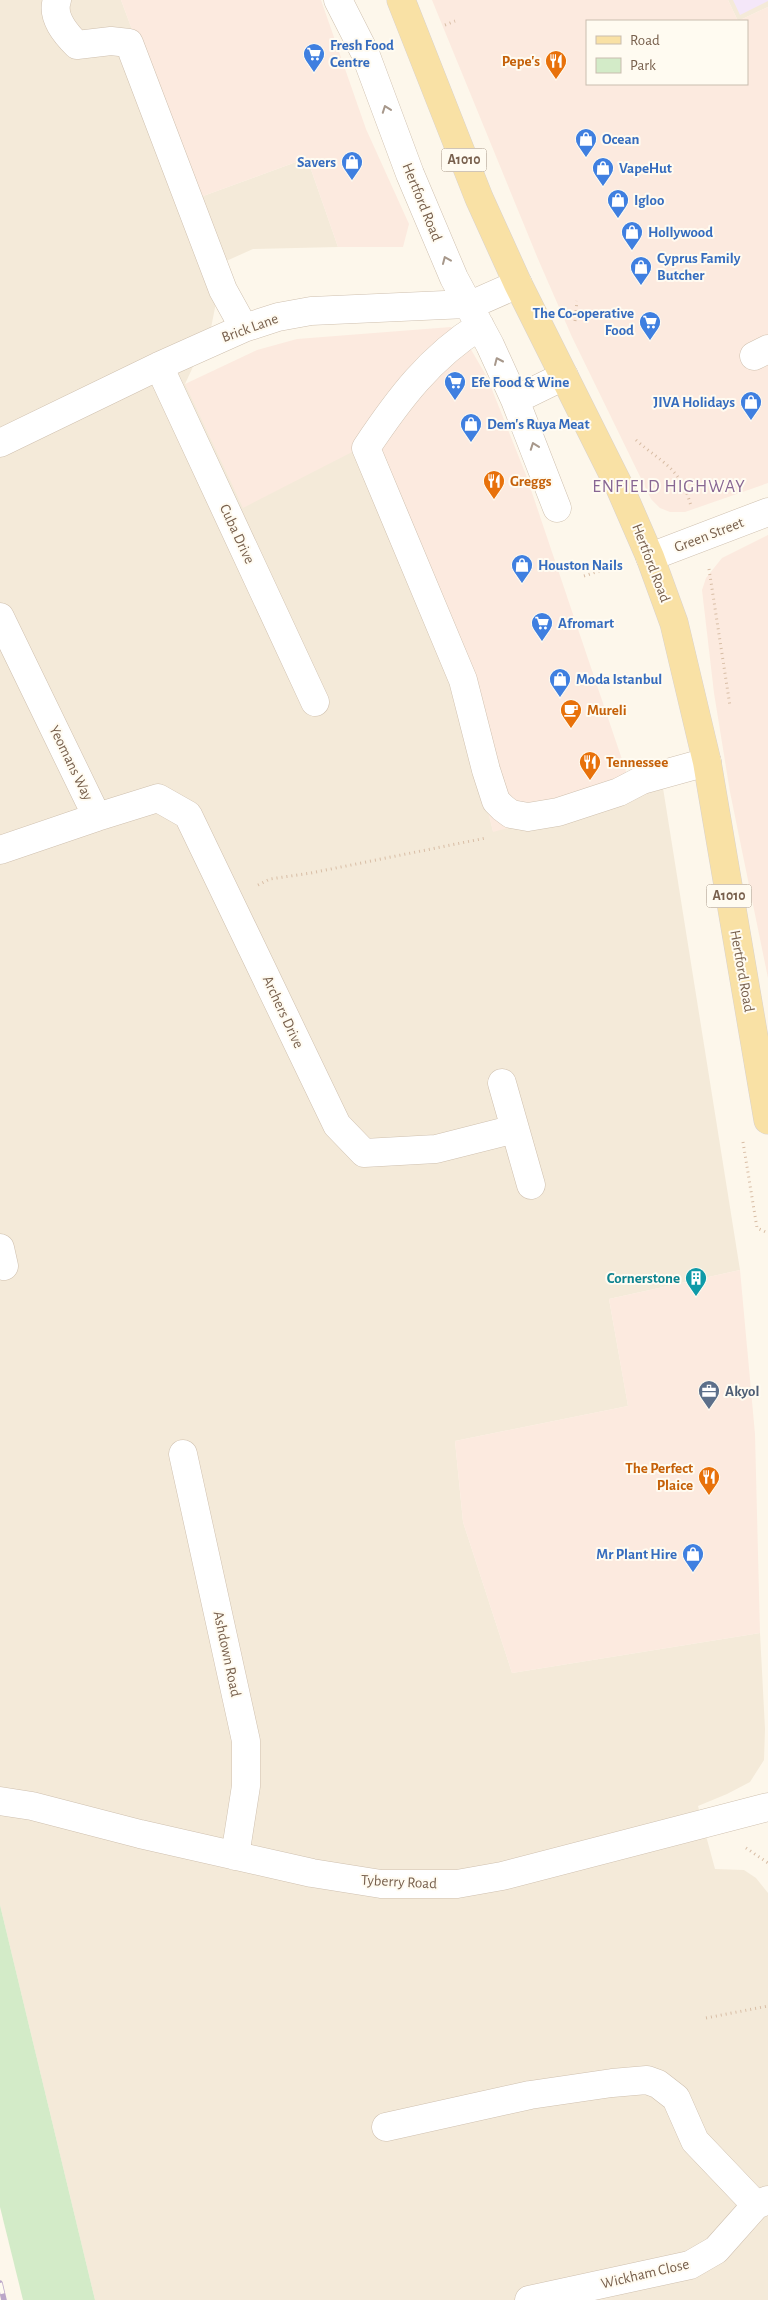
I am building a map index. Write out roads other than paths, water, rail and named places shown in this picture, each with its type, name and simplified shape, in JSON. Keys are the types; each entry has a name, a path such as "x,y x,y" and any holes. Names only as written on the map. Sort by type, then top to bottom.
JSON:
{"main road":[{"name":"Hertford Road","path":"401,0 479,198 518,284 620,488 650,557 675,628 707,762 768,1120"}],"street":[{"path":"57,0 58,20 66,34 77,45 112,41 129,43 223,290 244,328"},
{"name":"Hertford Road","path":"338,0 365,53 424,208 516,400 557,508"},
{"name":"Brick Lane","path":"0,443 158,366 244,328 278,317 311,311 474,315 518,284"},
{"path":"474,315 458,340 434,360 389,412 366,448 464,680 486,770 496,801 511,814 528,817 558,812 625,789 642,780 707,762"},
{"name":"Cuba Drive","path":"158,366 315,702"},
{"path":"516,400 564,376"},
{"name":"Green Street","path":"650,557 768,513"},
{"name":"Yeomans Way","path":"0,617 97,817 0,850"},
{"name":"Archers Drive","path":"97,817 158,798 188,815 337,1125 364,1153 436,1149 514,1129"},
{"path":"502,1082 531,1185"},
{"name":"Ashdown Road","path":"183,1454 246,1741 246,1786 235,1856"},
{"name":"Tyberry Road","path":"0,1801 32,1806 140,1834 312,1873 381,1884 457,1884 502,1876 768,1807"},
{"path":"386,2127 530,2095 647,2080 658,2084 676,2098 695,2141 762,2202"},
{"name":"Wickham Close","path":"529,2300 690,2265 716,2250 762,2202"}],"railway":[{"path":"0,2283 4,2300"}],"place":[{"name":"Fresh Food Centre","path":"314,73"},
{"name":"Pepe's","path":"556,80"},
{"name":"Ocean","path":"586,158"},
{"name":"Savers","path":"352,181"},
{"name":"VapeHut","path":"603,187"},
{"name":"Igloo","path":"618,219"},
{"name":"Hollywood","path":"632,251"},
{"name":"Cyprus Family Butcher","path":"641,286"},
{"name":"The Co-operative Food","path":"650,341"},
{"name":"Efe Food & Wine","path":"455,401"},
{"name":"JIVA Holidays","path":"751,421"},
{"name":"Dem's Ruya Meat","path":"471,443"},
{"name":"Greggs","path":"494,500"},
{"name":"Houston Nails","path":"522,584"},
{"name":"Afromart","path":"542,642"},
{"name":"Moda Istanbul","path":"560,698"},
{"name":"Mureli","path":"571,729"},
{"name":"Tennessee","path":"590,781"},
{"name":"Cornerstone","path":"696,1297"},
{"name":"Akyol","path":"709,1410"},
{"name":"The Perfect Plaice","path":"709,1496"},
{"name":"Mr Plant Hire","path":"693,1573"}],"district":[{"name":"ENFIELD HIGHWAY","path":"669,487"}]}
